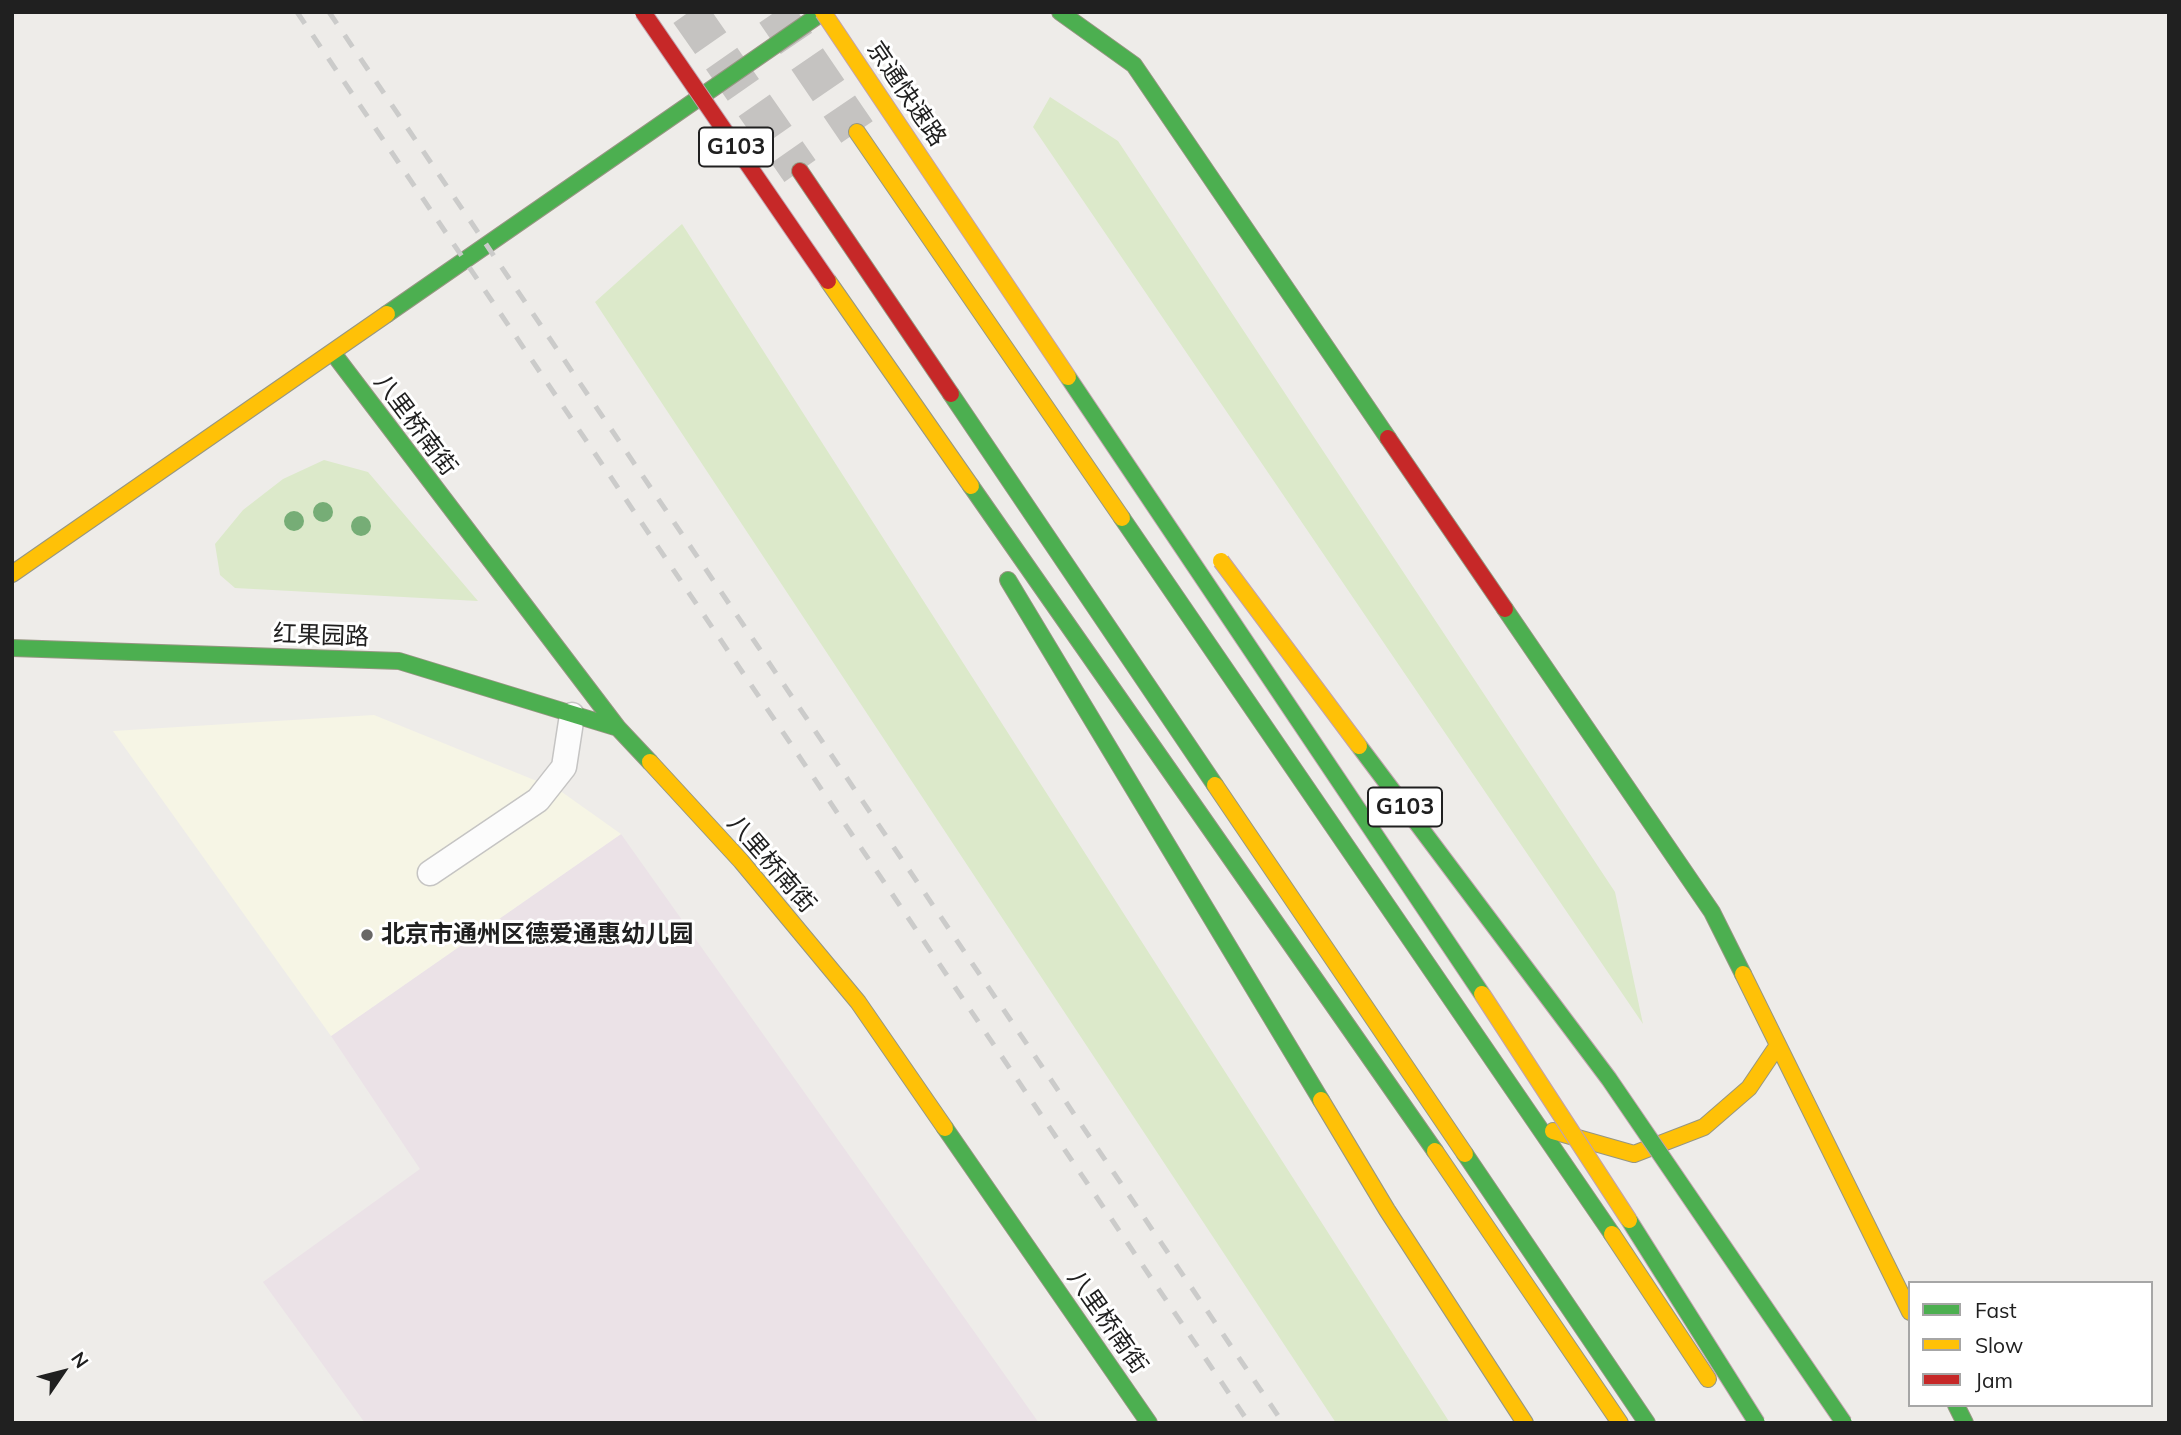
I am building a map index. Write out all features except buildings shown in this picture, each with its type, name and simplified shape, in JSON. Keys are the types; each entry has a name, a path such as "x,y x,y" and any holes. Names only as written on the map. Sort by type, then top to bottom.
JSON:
{"main road":[{"name":"G103","path":"643,12 828,281 957,496"},
{"path":"12,574 823,12"},
{"name":"京通快速路","path":"823,12 951,201"},
{"path":"1060,12 1134,65 1713,912 1908,1308"},
{"path":"857,132 1541,1128 1714,1389"},
{"path":"800,171 1647,1423"},
{"path":"951,201 1135,446"},
{"path":"951,201 1548,1093 1757,1423"},
{"path":"828,281 1443,1163 1620,1423"},
{"name":"八里桥南街","path":"333,353 618,728 741,861 858,1002 1149,1423"},
{"name":"G103","path":"1210,546 1609,1079 1844,1423"},
{"path":"1000,567 1387,1210 1525,1423"},
{"name":"红果园路","path":"12,648 399,661 618,728"},
{"path":"1541,1128 1634,1154 1704,1128 1749,1088 1778,1045"},
{"path":"1957,1407 1965,1423"}],"lane":[{"path":"430,873 538,800 564,766 572,715"}],"shaded area":[{"name":"北京市通州区德爱通惠幼儿园","path":"374,715 559,790 621,834 331,1036 113,731"},
{"path":"621,834 1039,1423 365,1423 263,1282 420,1169 331,1036"}],"green space":[{"path":"1050,97 1118,141 1615,892 1643,1024 1033,127"},
{"path":"682,224 1450,1423 1336,1423 595,302"},
{"path":"324,460 368,472 478,601 235,588 220,575 215,544 243,510 283,479"}],"tunnel":[{"path":"689,12 800,171"},
{"path":"775,12 857,132"}],"railway":[{"path":"297,12 1249,1423"},
{"path":"329,12 1283,1423"}],"traffic: fast":[{"path":"387,314 823,12"},
{"path":"1060,12 1134,65 1388,438"},
{"path":"333,353 618,728 650,762"},
{"path":"1068,377 1482,994"},
{"path":"951,394 1215,785"},
{"path":"971,486 1435,1151"},
{"path":"1122,518 1612,1234"},
{"path":"1008,580 1321,1100"},
{"path":"1505,609 1712,912 1743,974"},
{"path":"12,648 399,661 618,728"},
{"path":"1359,746 1609,1079 1844,1423"},
{"path":"945,1128 1149,1423"},
{"path":"1465,1154 1647,1423"},
{"path":"1629,1220 1757,1423"},
{"path":"1957,1407 1965,1423"}],"traffic: slow":[{"path":"823,12 1068,377"},
{"path":"857,132 1122,518"},
{"path":"828,281 971,486"},
{"path":"12,574 387,314"},
{"path":"1221,561 1359,746"},
{"path":"650,762 741,861 858,1002 945,1128"},
{"path":"1215,785 1465,1154"},
{"path":"1743,974 1908,1308"},
{"path":"1482,994 1629,1220"},
{"path":"1553,1131 1634,1154 1704,1127 1749,1088 1778,1045"},
{"path":"1321,1100 1387,1210 1525,1423"},
{"path":"1435,1151 1620,1423"},
{"path":"1612,1234 1708,1379"}],"traffic: jam":[{"path":"643,12 828,281"},
{"path":"800,171 951,394"},
{"path":"1388,438 1505,609"}],"place":[{"name":"北京市通州区德爱通惠幼儿园","path":"367,935"}]}
